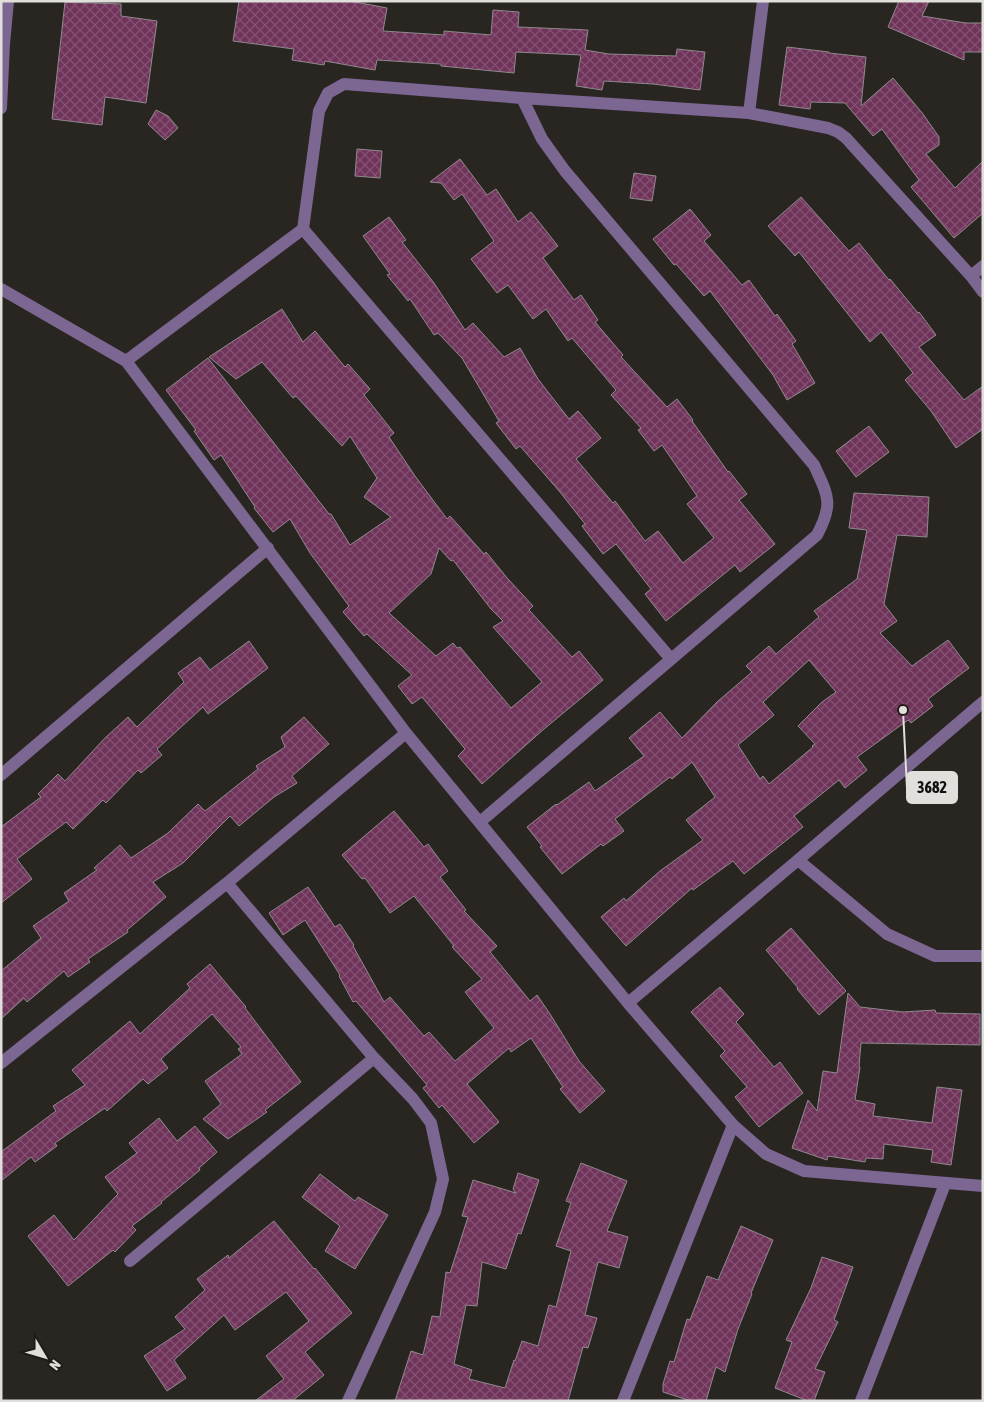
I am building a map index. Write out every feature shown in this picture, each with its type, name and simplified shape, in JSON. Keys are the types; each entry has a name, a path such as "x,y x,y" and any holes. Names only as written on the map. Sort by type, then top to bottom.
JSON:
{"street":[{"path":"1,108 3,44 8,1"},
{"path":"749,113 763,1"},
{"path":"126,361 303,229 319,111 328,93 344,84 749,113 828,128 846,138 971,276 983,292"},
{"path":"480,822 816,534 824,521 828,506 824,488 814,465 565,171 542,139 522,98"},
{"path":"303,229 671,659"},
{"path":"971,276 983,266"},
{"path":"1,289 126,361 406,733 628,1003 733,1125 766,1154 804,1171 983,1186"},
{"path":"1,775 268,548"},
{"path":"628,1003 983,702"},
{"path":"1,1063 227,883 406,733"},
{"path":"798,860 887,934 935,956 983,956"},
{"path":"227,883 374,1058 413,1099 431,1123 443,1179 435,1212 348,1401"},
{"path":"130,1261 374,1058"},
{"path":"623,1401 733,1125"},
{"path":"861,1401 945,1184"}],"building":[{"path":"239,1 350,1 387,8 383,31 444,35 444,31 491,35 493,10 519,12 518,27 588,30 585,50 609,54 676,56 677,49 705,52 700,90 653,84 604,81 602,90 576,86 581,55 516,52 514,73 441,66 441,64 377,60 375,70 325,61 324,65 292,60 294,49 233,41"},
{"path":"899,1 929,1 922,16 966,23 983,23 983,52 964,52 964,60 888,27"},
{"path":"65,2 121,4 121,16 157,21 146,103 105,97 102,125 52,119"},
{"path":"787,47 866,57 861,106 893,78 923,114 939,137 939,145 926,154 955,188 983,161 983,213 954,238 911,187 919,180 882,129 873,136 845,103 811,102 810,109 779,105"},
{"path":"156,110 168,116 178,128 165,140 148,124"},
{"path":"357,149 382,151 380,178 355,176"},
{"path":"460,159 487,195 496,189 518,222 531,212 558,246 543,258 574,300 581,295 598,320 595,322 623,355 621,357 667,407 677,399 728,472 747,494 739,500 775,544 740,572 735,565 666,621 645,594 651,589 616,544 603,554 582,526 585,524 560,492 520,446 516,449 496,423 499,421 462,358 438,333 434,335 410,299 408,301 387,275 390,274 363,236 389,217 406,240 402,242 434,283 465,330 473,323 504,357 520,348 538,379 569,419 578,411 601,438 576,459 613,503 615,501 645,541 658,531 683,563 714,538 687,504 697,496 662,445 654,451 638,430 641,428 611,395 616,390 572,338 568,341 546,309 533,319 508,285 497,293 471,259 494,241 462,194 454,200 441,183 430,182"},
{"path":"634,173 656,176 652,201 630,198"},
{"path":"801,197 849,251 859,243 889,280 919,312 936,335 919,347 964,400 983,386 983,429 956,448 931,411 905,380 913,373 881,332 870,342 799,252 795,256 768,226"},
{"path":"690,209 711,235 704,241 742,285 749,280 775,316 777,314 796,341 792,344 815,383 787,400 773,375 710,291 704,296 676,264 674,265 653,239"},
{"path":"282,309 303,342 315,331 345,367 348,364 370,389 364,395 394,433 389,437 447,519 450,516 484,554 486,552 533,606 529,610 572,657 579,651 603,680 482,784 458,756 465,749 422,697 412,704 398,686 412,675 367,634 364,636 343,612 349,606 310,553 290,519 273,532 254,508 221,455 214,460 194,431 196,430 166,390 208,358 329,514 331,514 350,545 391,517 364,497 377,478 350,436 342,446 296,396 293,398 262,362 236,379 209,357","holes":["439,548 451,561 453,560 491,609 503,621 493,627 542,682 511,708 460,647 457,648 453,643 436,656 389,613 431,574"]},
{"path":"869,426 889,452 856,477 836,451"},
{"path":"854,493 929,497 927,537 897,535 884,604 897,621 880,633 912,666 948,640 969,668 928,699 933,706 911,723 908,720 857,757 867,770 845,788 839,780 794,816 803,827 744,874 733,861 693,890 692,888 626,946 601,917 624,898 626,901 660,871 703,840 686,820 715,797 692,762 672,779 670,777 615,819 624,831 603,846 601,844 562,874 540,847 542,846 527,827 556,804 589,782 595,791 644,756 629,738 660,712 682,738 717,702 752,672 746,666 769,646 776,654 819,617 814,611 857,579 867,530 849,528","holes":["809,660 836,692 822,702 798,726 815,744 813,747 769,784 763,776 760,779 738,745 774,715 763,702"]},
{"path":"249,641 268,668 208,714 203,707 157,749 162,755 141,773 138,770 106,803 103,800 73,829 66,822 17,859 32,879 1,903 1,827 41,797 38,794 58,774 65,781 105,738 128,717 137,727 184,682 178,673 200,657 210,670"},
{"path":"304,717 329,744 292,776 297,783 274,797 239,826 230,816 183,863 153,882 166,897 127,930 128,932 88,959 90,962 68,977 64,971 27,1002 24,998 1,1019 1,971 41,938 33,926 69,901 64,893 97,870 94,868 120,845 131,858 168,833 198,804 205,811 258,769 256,766 285,747 281,737"},
{"path":"394,811 424,847 428,844 448,871 440,877 466,910 464,911 497,946 490,952 530,1001 537,995 579,1061 605,1091 580,1113 560,1089 563,1087 531,1038 511,1052 509,1048 467,1084 499,1122 474,1143 442,1105 439,1108 423,1088 427,1085 356,1001 353,1002 340,975 305,920 283,935 269,913 308,887 335,927 340,924 354,945 384,1002 390,997 424,1036 429,1032 455,1061 494,1028 465,992 482,979 452,947 454,946 414,896 390,913 365,878 362,879 342,855"},
{"path":"791,928 846,991 819,1015 766,950"},
{"path":"210,964 246,1007 301,1082 265,1110 267,1112 228,1139 203,1119 221,1104 205,1081 242,1054 238,1049 241,1047 212,1014 161,1059 168,1068 148,1084 143,1079 107,1111 105,1108 55,1143 57,1146 35,1162 31,1157 1,1181 1,1152 56,1111 53,1106 85,1085 72,1070 130,1021 140,1034 190,988 187,984"},
{"path":"720,987 744,1014 736,1022 774,1067 780,1062 803,1093 759,1127 735,1097 747,1087 720,1056 725,1051 691,1012"},
{"path":"848,993 860,1007 903,1012 935,1010 936,1013 980,1014 980,1045 861,1043 860,1067 855,1100 875,1104 873,1116 932,1123 937,1087 962,1090 951,1165 931,1162 933,1150 884,1144 883,1159 866,1158 865,1162 828,1156 827,1160 792,1148 808,1100 817,1111 823,1071 837,1073"},
{"path":"159,1118 177,1141 195,1126 217,1152 199,1168 200,1170 132,1226 136,1230 115,1252 113,1250 68,1286 28,1236 54,1215 74,1240 118,1194 105,1177 137,1153 129,1143"},
{"path":"581,1163 627,1181 607,1231 628,1237 619,1268 598,1262 585,1315 597,1318 588,1348 583,1347 568,1401 395,1401 411,1351 423,1355 432,1316 440,1317 446,1272 450,1273 468,1217 462,1216 473,1180 516,1193 513,1189 518,1173 539,1180 521,1234 518,1233 506,1269 482,1262 477,1306 466,1305 454,1364 472,1370 469,1379 505,1388 522,1341 538,1346 549,1305 556,1307 571,1251 556,1246 571,1203 566,1201"},
{"path":"320,1174 355,1201 358,1197 388,1215 355,1269 325,1251 340,1226 302,1197"},
{"path":"274,1221 352,1313 305,1352 324,1375 292,1401 255,1401 284,1379 266,1356 309,1321 286,1292 235,1330 224,1315 174,1360 186,1378 167,1391 144,1356 185,1329 175,1317 205,1290 197,1279 228,1255 229,1258"},
{"path":"741,1226 773,1240 751,1293 725,1372 716,1367 706,1401 691,1401 663,1392 663,1384 670,1361 674,1362 687,1319 690,1320 707,1276 718,1280"},
{"path":"822,1257 853,1267 834,1320 838,1322 815,1369 825,1372 814,1401 808,1401 775,1388 792,1342 786,1340 811,1288"}],"place":[{"name":"3682","path":"903,710"}]}
